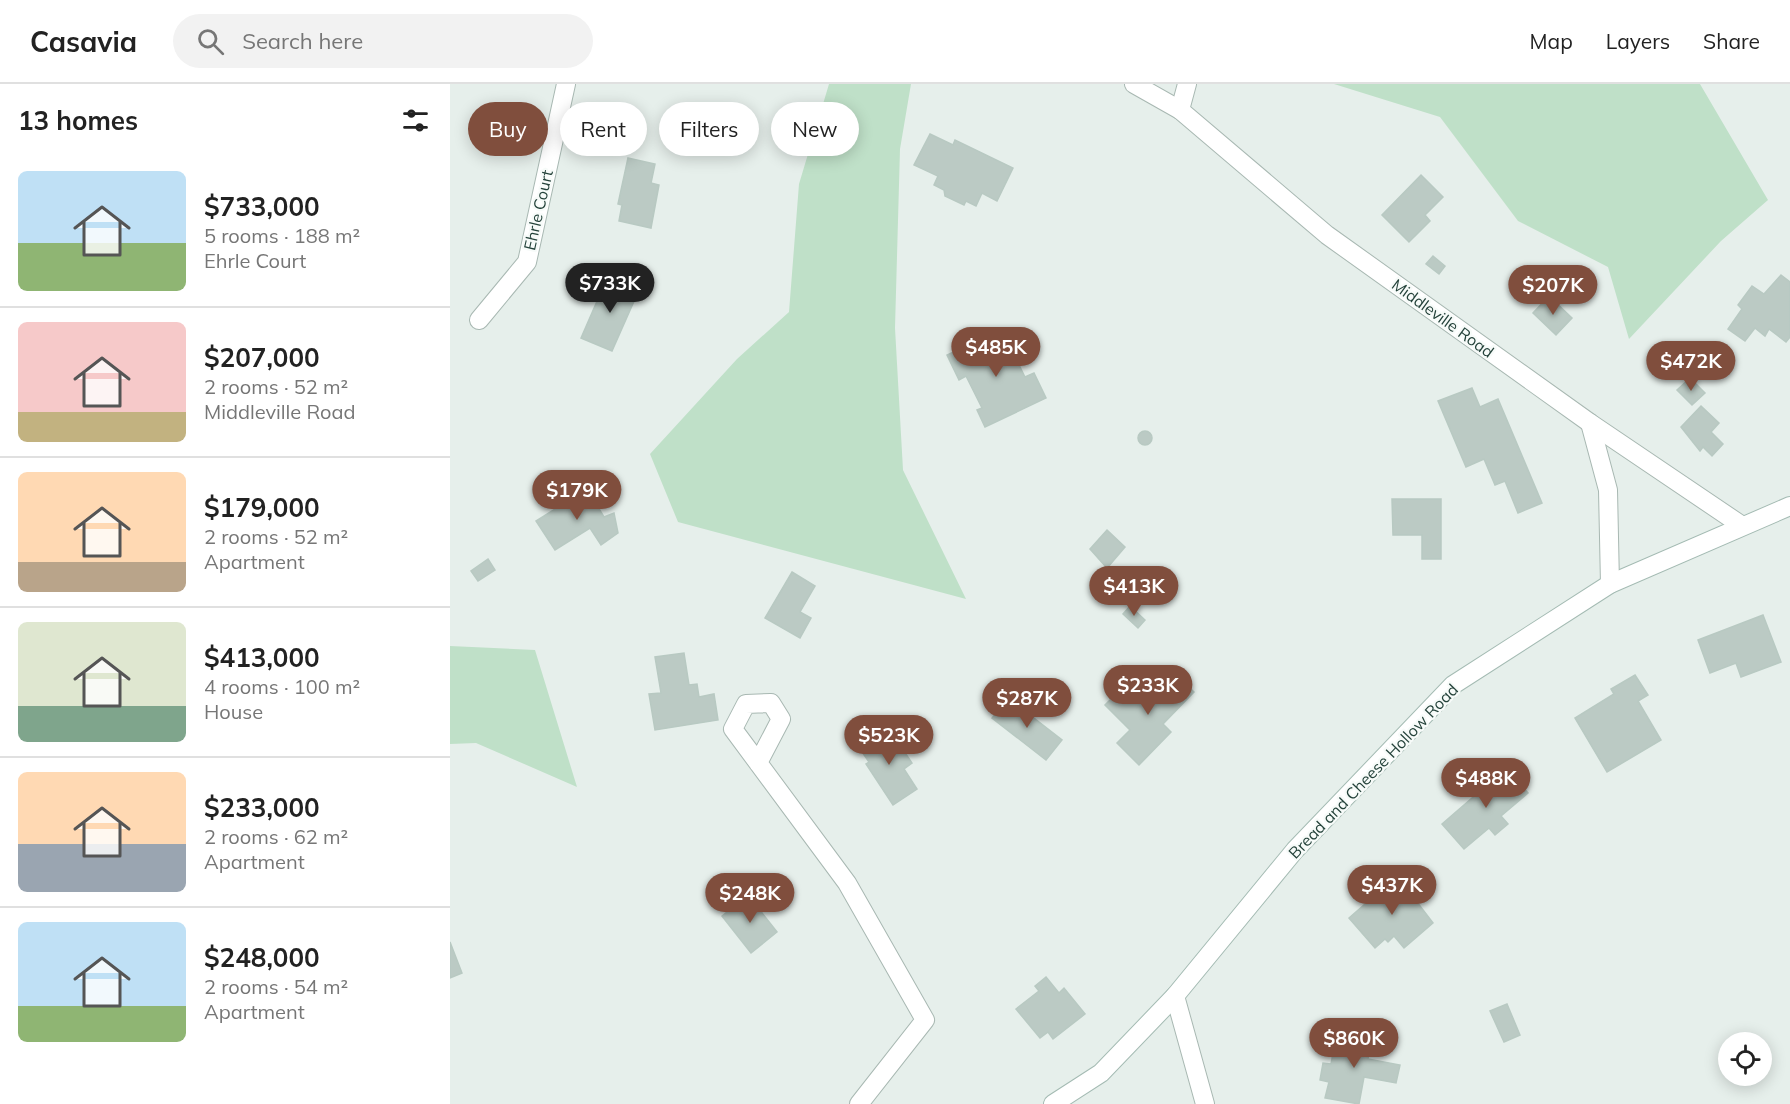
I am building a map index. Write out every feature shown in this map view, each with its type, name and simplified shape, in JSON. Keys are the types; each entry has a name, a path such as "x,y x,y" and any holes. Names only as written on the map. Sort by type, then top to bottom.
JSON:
{"street":[{"name":"Ehrle Court","path":"479,321 526,262 566,84"},
{"name":"Middleville Road","path":"1134,84 1180,110 1327,235 1590,423 1742,525"},
{"path":"1180,110 1187,84"},
{"path":"1590,423 1608,490 1610,584"},
{"name":"Bread and Cheese Hollow Road","path":"1053,1104 1101,1073 1175,996 1295,850 1453,685 1610,584 1790,506"},
{"path":"758,763 847,883 925,1020 859,1104"},
{"path":"1175,996 1205,1104"}],"green space":[{"path":"829,84 911,84 900,149 895,328 903,470 966,599 678,522 650,454 737,359 789,312 799,184 807,156 859,156 859,102 824,102"},
{"path":"1334,84 1700,84 1768,200 1721,241 1629,339 1608,267 1518,221 1440,117"},
{"path":"450,646 535,650 577,787 476,743 450,744"}],"building":[{"path":"930,134 953,145 955,140 1013,168 997,201 982,193 976,206 966,201 964,205 945,196 944,190 934,185 938,176 914,165"},
{"path":"628,158 655,164 651,183 659,185 651,228 619,221 622,205 618,204"},
{"path":"1421,175 1443,197 1425,215 1430,221 1409,242 1382,215"},
{"path":"1433,256 1445,266 1439,274 1426,264"},
{"path":"1781,275 1790,282 1790,337 1786,342 1769,329 1765,336 1755,328 1745,341 1728,329 1742,309 1738,305 1752,286 1764,294"},
{"path":"608,276 639,290 612,351 581,338"},
{"path":"1549,296 1572,318 1556,335 1533,313"},
{"path":"1001,329 1025,377 1034,373 1046,398 985,427 977,410 982,408 966,376 959,380 947,355"},
{"path":"1690,378 1705,393 1692,405 1677,390"},
{"path":"1472,388 1480,407 1498,399 1542,503 1518,513 1505,481 1495,485 1484,459 1466,467 1438,401"},
{"path":"1701,406 1719,423 1711,432 1723,444 1712,456 1703,447 1700,451 1681,427"},
{"path":"1142,431 1148,431 1152,438 1148,445 1142,445 1138,441 1138,435"},
{"path":"587,489 604,517 614,513 618,533 601,545 590,528 555,550 536,521"},
{"path":"1392,499 1441,499 1441,559 1422,559 1422,535 1393,535"},
{"path":"1107,530 1125,547 1107,568 1090,549"},
{"path":"488,559 495,570 478,581 471,571"},
{"path":"792,572 815,586 800,612 811,618 800,638 765,618"},
{"path":"1130,606 1145,620 1138,628 1123,614"},
{"path":"1763,615 1781,662 1741,677 1736,663 1710,673 1698,640"},
{"path":"684,653 689,685 697,684 699,697 714,694 718,720 655,730 649,694 661,693 655,657"},
{"path":"1173,672 1194,692 1163,724 1171,732 1139,765 1117,743 1130,730 1105,705 1121,689 1131,698 1136,694 1144,701"},
{"path":"1635,675 1648,695 1638,701 1661,740 1607,772 1575,718 1614,694 1611,689"},
{"path":"1008,698 1062,740 1046,760 992,718"},
{"path":"889,729 912,763 904,769 917,789 893,805 866,764 869,762 860,749"},
{"path":"1504,766 1528,793 1501,816 1508,824 1495,835 1489,828 1464,849 1442,824 1487,785 1485,782"},
{"path":"1397,876 1433,923 1404,948 1394,936 1388,942 1385,939 1375,948 1349,918"},
{"path":"748,895 777,932 751,953 722,916"},
{"path":"450,942 462,973 450,978"},
{"path":"1046,977 1059,993 1064,988 1085,1014 1053,1039 1048,1032 1040,1038 1016,1009 1039,991 1035,986"},
{"path":"1507,1004 1520,1035 1504,1042 1490,1011"},
{"path":"1337,1032 1371,1039 1368,1059 1400,1065 1396,1083 1364,1077 1359,1104 1325,1098 1329,1082 1320,1080 1323,1063 1331,1064"}]}
